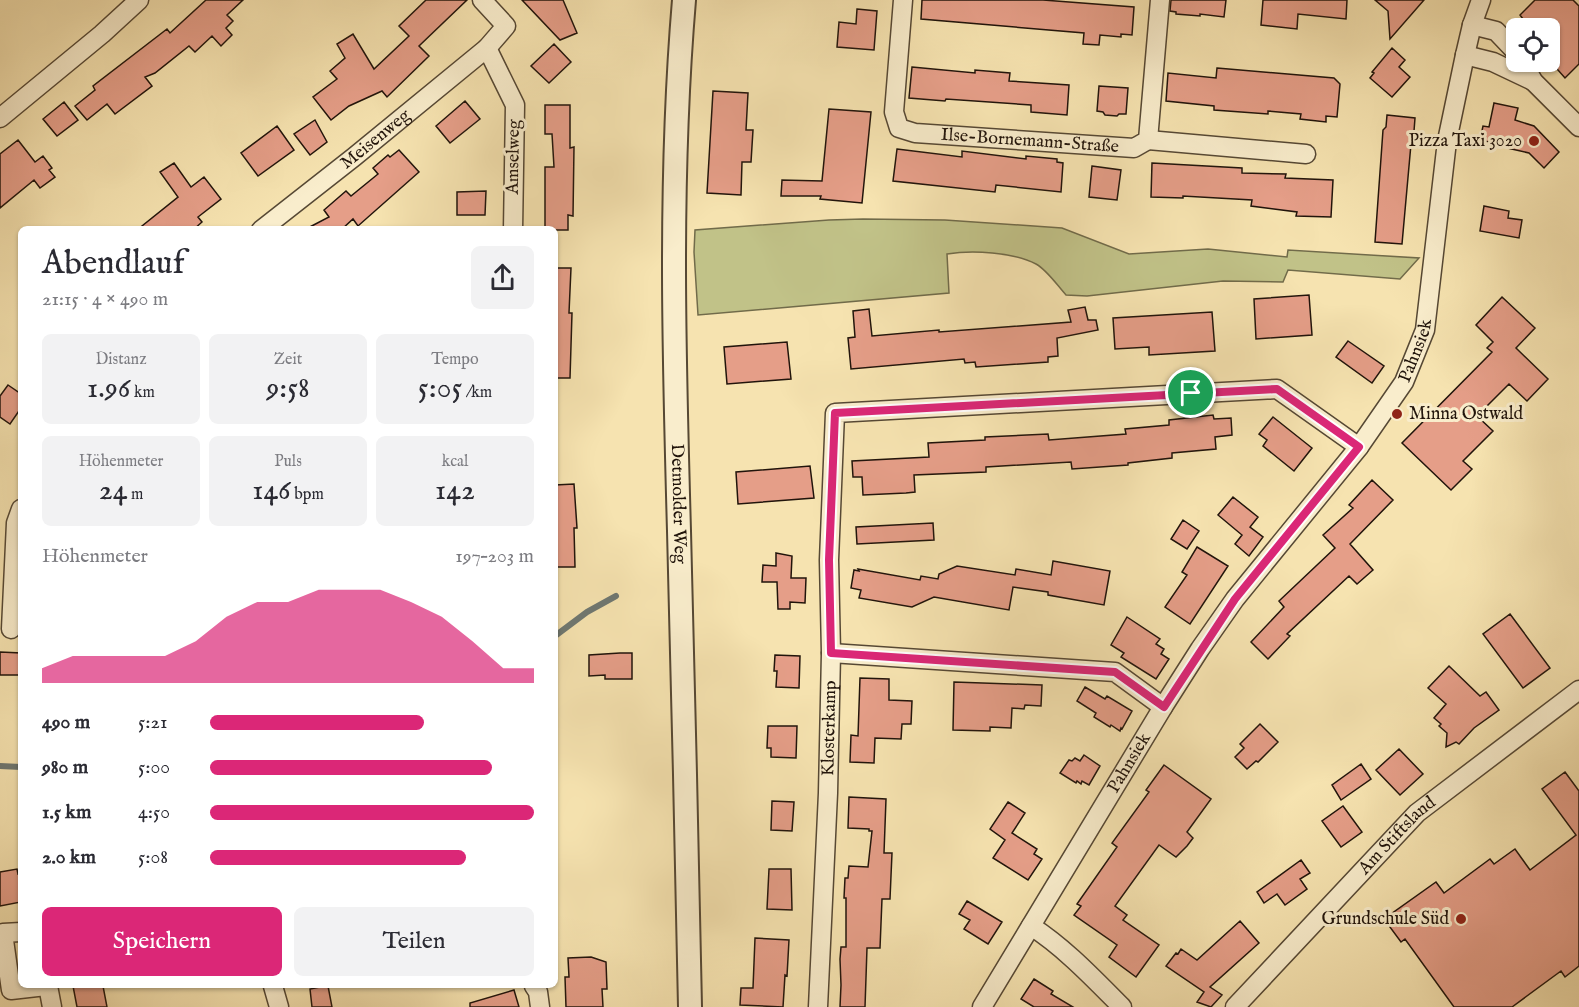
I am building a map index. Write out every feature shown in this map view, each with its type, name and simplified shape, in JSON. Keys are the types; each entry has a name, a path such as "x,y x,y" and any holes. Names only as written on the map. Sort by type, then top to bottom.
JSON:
{"street":[{"path":"0,118 140,0"},
{"path":"482,0 506,26 487,48"},
{"name":"Detmolder Weg","path":"684,0 674,179 676,426 690,1007"},
{"name":"Ilse-Bornemann-Straße","path":"903,0 894,111 899,128 915,133 1134,148 1148,140"},
{"path":"1160,0 1148,140 1306,154"},
{"name":"Pahnsiek","path":"982,1007 1164,707 1235,599 1359,447 1404,382 1425,330 1447,141 1472,25 1481,0"},
{"path":"1472,25 1496,31 1506,42"},
{"name":"Meisenweg","path":"266,226 487,48"},
{"name":"Amselweg","path":"487,48 515,105 513,226"},
{"path":"1465,55 1493,62 1533,81"},
{"path":"1528,72 1533,81 1579,127"},
{"name":"Klosterkamp","path":"818,1007 828,793 831,653 829,560 835,413 1277,389 1359,447"},
{"path":"10,629 18,517"},
{"path":"831,653 1115,672 1164,707"},
{"name":"Am Stiftsland","path":"1235,1007 1417,813 1579,690"},
{"path":"1031,926 1052,940 1122,1007"},
{"path":"18,932 3,933 11,990 29,988"},
{"path":"47,988 52,1007"},
{"path":"274,988 279,1007"},
{"path":"535,988 540,1007"}],"green space":[{"path":"863,219 945,220 1062,228 1129,254 1208,249 1287,257 1288,250 1419,258 1400,279 1288,270 1283,282 1223,281 1087,296 1066,295 1044,270 1027,260 992,253 957,253 947,254 949,293 698,315 695,230"}],"building":[{"path":"206,0 243,0 227,15 233,21 226,28 232,35 221,46 212,36 195,52 189,46 155,73 145,77 152,86 115,114 107,104 87,120 75,106 95,90 93,86 167,29 170,33"},
{"path":"426,0 467,0 419,46 429,56 387,97 382,91 349,106 331,120 313,97 337,79 330,71 345,58 337,44 353,34 374,69 409,36 399,26"},
{"path":"522,0 563,0 577,33 560,40"},
{"path":"922,0 1043,0 1134,7 1132,35 1121,34 1121,37 1100,35 1099,45 1083,44 1084,33 921,19"},
{"path":"1171,0 1226,0 1224,17 1176,14 1170,11"},
{"path":"1263,0 1347,0 1346,19 1298,14 1297,29 1261,25"},
{"path":"1375,0 1424,0 1390,39 1388,11"},
{"path":"1535,0 1573,0 1579,6 1579,64 1565,78 1560,72 1560,18 1522,18 1520,15"},
{"path":"857,9 877,11 874,50 837,47 839,22 856,24"},
{"path":"554,44 571,62 549,83 531,66"},
{"path":"1392,48 1405,60 1399,67 1410,77 1392,97 1370,78 1374,73 1372,72"},
{"path":"912,67 975,73 975,70 1010,73 1009,81 1069,85 1067,115 1031,112 1031,105 909,98"},
{"path":"1217,68 1334,78 1340,84 1337,117 1326,116 1326,122 1300,119 1301,114 1214,110 1214,106 1166,101 1168,73 1216,78"},
{"path":"1099,86 1128,88 1126,114 1105,115 1097,111"},
{"path":"713,91 748,93 746,130 753,130 751,162 742,162 741,195 707,193"},
{"path":"465,101 480,119 450,143 436,126"},
{"path":"64,102 78,120 57,136 43,119"},
{"path":"1494,103 1518,108 1515,120 1534,126 1559,152 1544,168 1529,153 1480,140 1483,126 1489,127"},
{"path":"545,105 570,105 570,148 574,147 573,216 568,215 568,230 558,230 558,226 545,226 545,167 554,167 552,134 545,134"},
{"path":"829,109 871,112 862,203 820,199 821,196 781,196 782,180 822,181"},
{"path":"1387,115 1415,118 1402,244 1375,242 1383,130 1386,127"},
{"path":"315,120 327,142 310,155 294,134"},
{"path":"277,126 294,150 258,176 241,153"},
{"path":"18,140 35,162 43,156 52,168 49,170 55,177 40,188 34,180 0,208 0,154"},
{"path":"897,149 962,157 962,151 1026,159 1026,156 1057,159 1057,162 1063,163 1061,192 996,185 995,192 893,181"},
{"path":"399,150 419,172 358,226 353,219 345,226 312,226 329,217 324,210 346,191 351,196 378,174 373,168 388,155 390,157"},
{"path":"174,163 191,187 204,177 221,199 198,217 202,222 198,226 142,226 178,197 160,172"},
{"path":"1152,163 1242,168 1242,173 1286,174 1285,178 1333,180 1331,217 1296,216 1297,212 1251,206 1252,200 1183,196 1183,198 1151,197"},
{"path":"1092,166 1121,170 1117,200 1089,197"},
{"path":"486,191 485,215 457,215 457,192"},
{"path":"1484,206 1509,211 1508,218 1522,220 1519,238 1480,231"},
{"path":"558,268 571,268 570,378 558,378"},
{"path":"1309,295 1312,335 1256,339 1254,299"},
{"path":"1502,297 1535,328 1516,348 1548,379 1527,401 1509,384 1477,416 1493,431 1463,461 1472,469 1451,490 1402,443 1492,352 1487,348 1493,342 1476,325"},
{"path":"1085,307 1088,320 1096,320 1098,330 1057,338 1058,356 1048,357 1048,362 976,367 975,362 965,363 964,359 851,369 848,338 855,337 853,311 869,309 872,336 1071,322 1068,310"},
{"path":"1212,312 1215,351 1149,355 1149,347 1115,349 1113,318"},
{"path":"1348,341 1384,366 1372,383 1336,357"},
{"path":"787,342 791,379 727,384 724,347"},
{"path":"8,385 18,392 18,412 10,424 0,417 0,396"},
{"path":"1213,415 1214,419 1231,418 1232,435 1215,437 1216,449 1172,453 1172,458 1128,463 1128,465 1072,469 1071,462 986,467 986,472 914,475 915,492 906,493 863,495 862,477 853,477 852,461 929,457 928,443 1048,434 1049,440 1126,434 1125,429 1169,425 1169,420"},
{"path":"1273,417 1312,448 1294,471 1263,446 1267,440 1259,434"},
{"path":"810,466 814,498 738,504 736,472"},
{"path":"1372,480 1393,500 1350,544 1373,570 1357,584 1349,576 1287,634 1290,636 1268,659 1251,642 1284,607 1279,601 1335,548 1323,535 1353,508 1349,505"},
{"path":"574,484 577,528 574,528 575,567 558,567 558,485"},
{"path":"1233,497 1258,517 1250,527 1263,537 1249,556 1235,544 1242,535 1218,515"},
{"path":"1183,520 1199,531 1187,549 1171,539"},
{"path":"933,523 934,540 857,544 856,527"},
{"path":"1197,547 1228,566 1190,624 1165,607 1187,575 1182,572"},
{"path":"776,553 792,556 791,578 806,578 805,603 790,602 790,609 778,609 777,582 762,582 763,565 776,566"},
{"path":"1053,561 1110,571 1104,605 1048,595 1048,592 1013,587 1009,610 934,597 912,607 859,598 861,590 851,588 854,570 859,571 858,569 920,580 921,576 938,579 939,574 957,566 1015,575 1016,569 1051,575"},
{"path":"1510,614 1550,668 1523,688 1483,634"},
{"path":"1127,617 1160,639 1156,644 1164,649 1161,654 1169,659 1156,679 1121,657 1124,653 1111,645"},
{"path":"0,652 18,653 18,675 0,675"},
{"path":"632,653 632,679 605,679 605,675 589,676 589,655"},
{"path":"775,655 800,656 799,688 776,687"},
{"path":"1449,666 1480,696 1486,692 1499,710 1474,728 1459,744 1456,742 1446,747 1447,733 1434,718 1446,704 1428,688"},
{"path":"860,678 889,679 889,700 912,701 911,724 902,724 901,739 875,738 874,763 850,762 851,735 858,736"},
{"path":"954,682 1042,685 1041,706 1025,705 1024,709 1012,708 1011,728 990,727 990,731 953,730"},
{"path":"1085,687 1105,699 1107,696 1132,711 1120,731 1094,717 1096,713 1077,701"},
{"path":"1260,724 1278,742 1258,762 1256,761 1247,769 1235,757 1244,748 1240,744"},
{"path":"768,726 797,726 796,758 771,757 771,748 767,748"},
{"path":"1399,749 1423,774 1400,795 1376,770"},
{"path":"1084,755 1100,766 1089,785 1082,781 1081,784 1077,781 1076,783 1060,773 1069,760 1072,761 1075,758 1080,761"},
{"path":"1361,764 1371,779 1341,800 1332,785"},
{"path":"1164,765 1211,799 1187,832 1193,838 1187,846 1176,857 1159,845 1115,906 1127,915 1123,920 1159,945 1136,977 1109,957 1117,945 1074,915 1081,906 1077,904 1117,847 1112,843 1149,792 1146,790"},
{"path":"1565,772 1579,791 1579,966 1565,977 1561,971 1512,1007 1454,1007 1405,939 1401,942 1384,919 1436,882 1444,893 1490,859 1494,864 1515,849 1530,870 1576,835 1542,789"},
{"path":"849,797 886,799 884,853 892,853 890,899 882,899 880,948 867,948 865,1007 840,1007 841,947 846,947 845,878 848,878 849,866 868,867 872,831 848,828"},
{"path":"772,801 794,802 792,831 771,830"},
{"path":"1008,802 1025,813 1012,833 1037,849 1034,854 1042,859 1028,880 993,858 1005,840 990,829"},
{"path":"1343,806 1362,832 1341,847 1322,821"},
{"path":"1301,860 1310,873 1300,879 1307,889 1285,905 1277,894 1264,903 1257,892"},
{"path":"17,869 18,903 0,906 0,872"},
{"path":"769,869 791,869 792,910 767,909"},
{"path":"967,901 1002,922 988,944 964,929 970,920 959,914"},
{"path":"1240,921 1259,943 1210,987 1222,995 1211,1007 1197,1002 1204,992 1166,966 1181,949 1197,960"},
{"path":"755,938 789,940 783,1007 740,1005 741,988 753,988"},
{"path":"591,957 606,962 607,989 602,989 603,1007 566,1007 565,977 569,977 568,958"},
{"path":"1034,979 1053,991 1051,994 1073,1007 1034,1007 1021,999"},
{"path":"73,988 103,988 107,1007 77,1007"},
{"path":"328,988 332,1007 312,1007 310,989"},
{"path":"514,990 519,1007 470,1007 470,1003"}],"waterway":[{"path":"558,634 587,612 616,596"},
{"path":"0,766 18,767"}],"place":[{"name":"Pizza Taxi 3020","path":"1534,141"},
{"name":"Minna Ostwald","path":"1397,414"},
{"name":"Grundschule Süd","path":"1461,919"}],"route":[{"path":"1277,389 1359,447 1235,599 1164,707 1115,672 831,653 829,560 835,413 1191,393 1277,389"}]}
